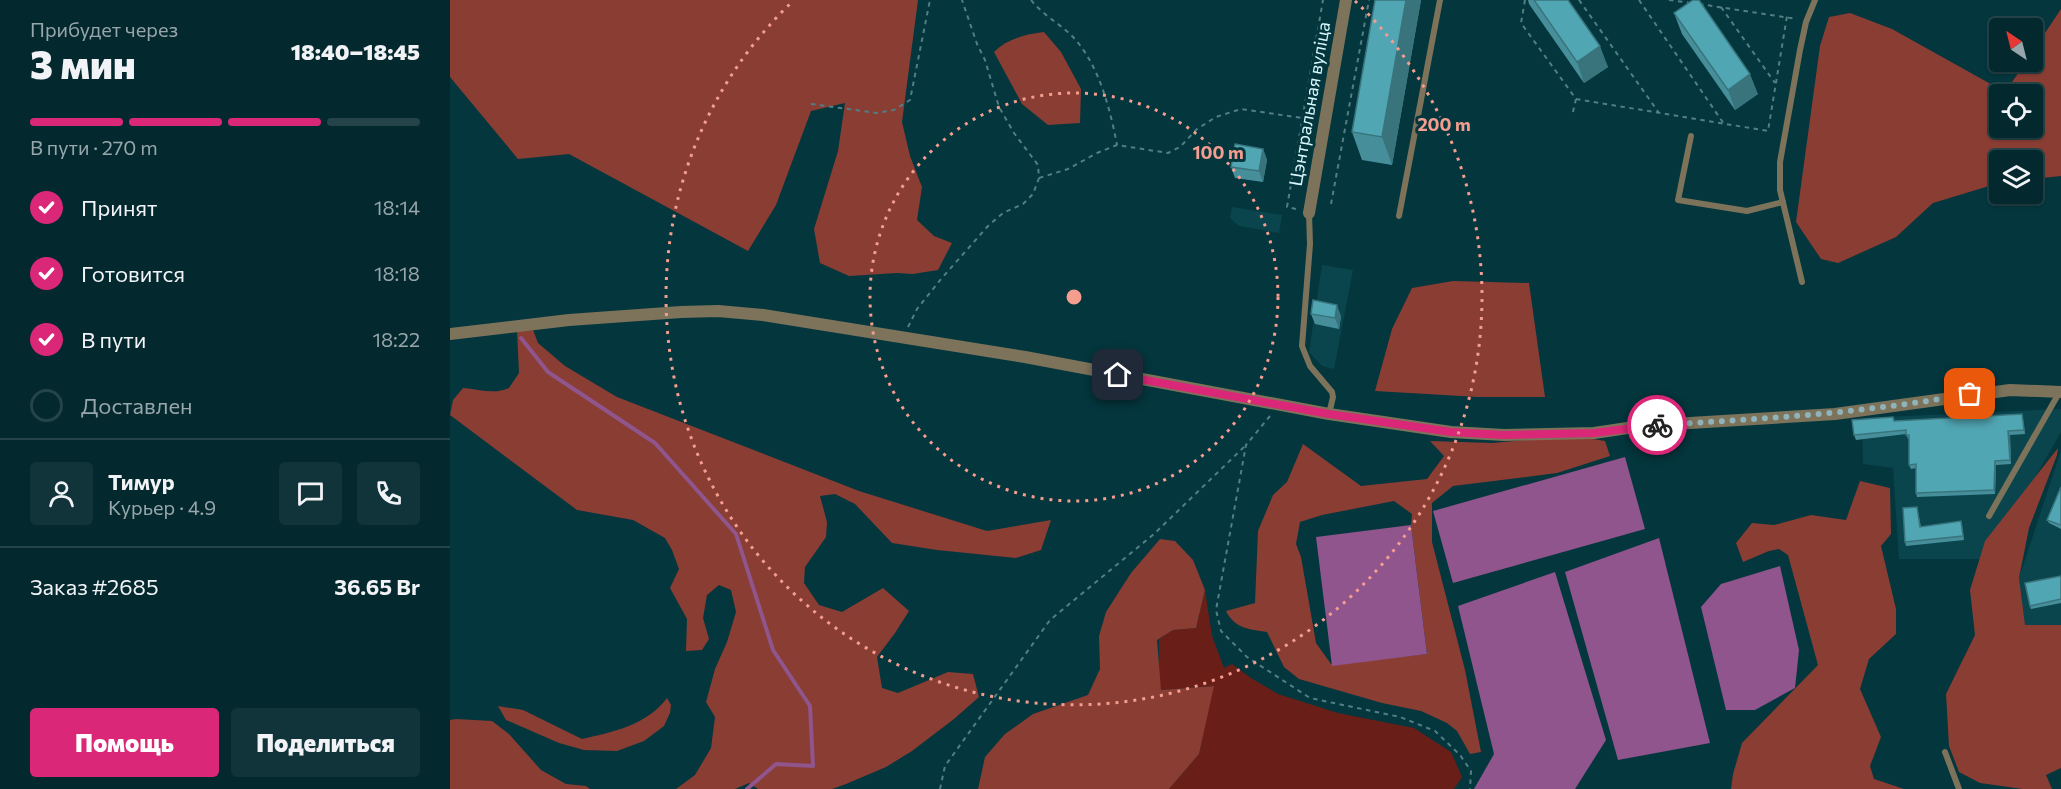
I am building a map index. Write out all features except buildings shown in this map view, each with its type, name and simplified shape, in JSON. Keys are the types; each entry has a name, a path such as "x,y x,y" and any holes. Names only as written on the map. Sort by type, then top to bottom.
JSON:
{"street":[{"name":"Цэнтральная вуліца","path":"1310,213 1346,0"},
{"path":"450,334 569,320 681,312 718,311 763,315 904,336 1329,414 1451,432 1504,435 1594,433 1641,426 1835,414 2010,390 2060,392"}],"lane":[{"path":"1399,216 1440,0"},
{"path":"1802,282 1783,202 1780,173 1781,149 1806,22 1815,0"},
{"path":"1690,136 1678,200 1747,211 1783,202"},
{"path":"1310,213 1310,244 1302,346 1310,366 1332,392 1329,414"},
{"path":"1989,516 2060,392"},
{"path":"1945,752 1959,789"}],"path":[{"path":"811,104 877,113 894,110 910,100 930,0"},
{"path":"904,336 917,309 941,279 988,226 1003,213 1023,204 1033,194 1039,178 1038,165 1014,133 999,107 985,60 962,0"},
{"path":"1031,0 1071,35 1088,60 1111,112 1117,146"},
{"path":"1310,213 1287,207 1323,0"},
{"path":"1331,204 1368,0"},
{"path":"1525,0 1521,23 1576,99 1768,131 1787,16"},
{"path":"1579,0 1659,113"},
{"path":"1640,0 1724,124"},
{"path":"1669,0 1787,16 1806,22"},
{"path":"1721,7 1776,84"},
{"path":"1572,116 1576,99"},
{"path":"1039,178 1068,169 1097,153 1117,146 1168,153 1180,147 1197,129 1216,117 1241,109 1302,118"},
{"path":"940,789 945,766 1050,620 1154,534 1246,445 1279,405"},
{"path":"1246,445 1216,610 1221,631 1247,657 1310,698 1400,717 1435,731 1460,755 1471,771 1470,789"}],"shaded area":[{"path":"450,0 918,0 902,122 910,156 922,187 917,220 934,236 952,243 938,270 913,274 849,276 820,263 814,229 838,151 845,103 811,111 776,205 748,251 569,154 518,159 450,77"},
{"path":"2061,9 2061,176 2043,178 2043,150 1989,150 1989,186 1933,203 1896,237 1838,263 1821,259 1796,222 1820,46 1829,17 1850,13 1892,29 1991,84 1989,138 2043,138 2043,84 2011,84 2019,72 2043,72 2043,36"},
{"path":"1044,32 1061,52 1081,89 1080,123 1048,125 1022,104 994,52 1017,38"},
{"path":"1232,207 1282,215 1279,233 1239,226 1230,218"},
{"path":"1322,265 1353,270 1334,369 1322,366 1309,352"},
{"path":"1453,281 1529,283 1545,397 1478,397 1375,391 1392,329 1412,288"},
{"path":"533,330 538,343 565,366 617,397 859,491 987,531 1051,520 1041,550 1016,558 937,550 892,543 855,504 835,494 820,496 827,522 826,537 805,567 804,583 819,605 842,612 883,588 909,611 877,657 882,688 898,693 948,672 973,674 979,697 912,751 886,767 832,789 758,789 749,783 735,789 676,789 695,775 711,748 715,717 706,702 715,669 727,642 736,612 731,590 719,585 707,595 703,618 709,639 702,650 686,651 687,619 670,588 679,569 665,538 633,520 577,510 450,415 453,400 463,388 492,391 509,388 519,373 517,331"},
{"path":"2061,409 2061,432 1988,559 1899,559 1893,468 1863,464 1862,418"},
{"path":"1574,436 1605,441 1610,456 1557,473 1453,486 1432,503 1432,542 1465,670 1481,752 1470,754 1457,731 1447,723 1421,711 1382,703 1299,679 1284,667 1267,632 1238,625 1226,611 1255,603 1258,531 1273,495 1287,482 1303,444 1361,486 1427,479 1444,456 1430,441 1492,443","holes":["1394,501 1412,514 1411,525 1427,654 1331,664 1316,643 1301,557 1296,544 1300,522 1322,515"]},
{"path":"2058,448 2029,528 2019,578 2025,625 2061,625 2061,768 2046,775 2052,789 2023,789 1980,783 1959,772 1949,746 1946,694 1975,635 1970,590 1985,541"},
{"path":"2061,451 2061,625 2025,626 2019,578"},
{"path":"1625,457 1645,529 1453,583 1433,511"},
{"path":"1860,481 1890,488 1891,534 1881,546 1896,609 1896,634 1869,659 1860,689 1881,737 1870,766 1874,779 1904,789 1731,789 1742,743 1818,665 1788,555 1779,549 1743,562 1736,543 1752,523 1774,525 1811,515 1846,520"},
{"path":"1411,525 1427,654 1332,666 1316,537"},
{"path":"1659,538 1710,743 1618,760 1565,572"},
{"path":"1160,539 1175,541 1193,560 1205,590 1196,628 1173,630 1157,640 1161,690 1214,686 1199,754 1169,789 978,789 985,757 1005,734 1033,714 1088,695 1100,669 1099,636 1106,612 1131,573"},
{"path":"1780,566 1799,650 1795,688 1755,710 1726,710 1701,607 1721,584"},
{"path":"1555,572 1606,740 1575,789 1474,789 1494,754 1458,606"},
{"path":"1205,590 1212,636 1224,668 1232,664 1278,694 1338,713 1414,728 1451,752 1462,777 1454,789 1169,789 1199,754 1213,686 1161,690 1159,639 1173,630 1196,628"},
{"path":"667,698 671,705 664,726 644,741 617,751 584,750 559,743 506,720 498,706 523,710 582,739 629,726 650,715"},
{"path":"450,720 492,721 509,734 541,770 566,784 586,786 590,789 450,789"}],"waterway":[{"path":"521,338 548,372 655,443 736,534 773,650 810,706 813,766 776,764 747,789"}],"way so far":[{"path":"1657,425 1835,414 1892,408 1970,394"}],"route":[{"path":"1118,375 1329,414 1451,432 1504,435 1594,433 1657,425"}]}
